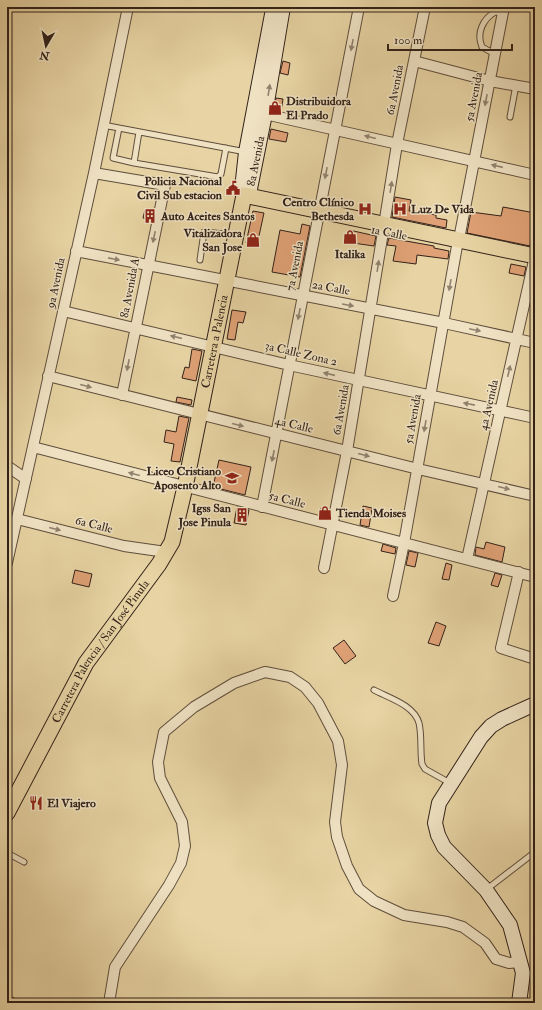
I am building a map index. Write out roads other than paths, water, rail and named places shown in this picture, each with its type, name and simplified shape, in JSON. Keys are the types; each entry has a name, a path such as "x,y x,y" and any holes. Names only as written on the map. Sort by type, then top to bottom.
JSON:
{"main road":[{"name":"8a Avenida","path":"243,199 241,187 246,152 274,7"},
{"name":"8a Avenida","path":"243,199 250,189 265,114 283,7"},
{"name":"1a Calle","path":"243,199 535,258"},
{"name":"Carretera a Palencia","path":"186,487 243,199"},
{"name":"Carretera Palencia / San José Pinula","path":"7,813 86,664 172,542 178,524 186,487"},
{"path":"519,1003 523,973 510,925 486,890 444,847 438,835 435,823 439,803 481,737 491,726 535,704"}],"street":[{"name":"9a Avenida","path":"7,563 94,173 128,7"},
{"name":"7a Avenida","path":"262,507 359,7"},
{"name":"6a Avenida","path":"324,568 347,451 398,144 425,7"},
{"name":"5a Avenida","path":"393,596 418,469 458,243 503,10"},
{"path":"414,61 490,81 535,89"},
{"path":"265,114 535,175"},
{"name":"8a Avenida A","path":"94,173 165,185 122,395"},
{"name":"2a Calle","path":"76,252 444,323 535,343"},
{"name":"4a Avenida","path":"467,559 535,258"},
{"name":"3a Calle Zona 2","path":"63,311 359,381 535,418"},
{"name":"4a Calle","path":"48,376 200,416 535,496"},
{"name":"5a Calle","path":"33,447 535,577"},
{"path":"7,466 26,479"},
{"name":"6a Calle","path":"17,519 124,546 166,552"},
{"path":"518,572 501,648 535,659"},
{"path":"109,1003 115,967 169,886 181,863 185,846 182,822 160,778 158,762 164,732 194,707 234,683 264,672 290,677 305,687 318,703 338,741 342,765 335,822 337,837 347,866 358,890 374,901 404,915 447,922 463,927 485,943 496,959 509,964 519,962"}],"lane":[{"path":"495,54 482,47 480,30 486,18 494,12 503,10"},
{"path":"510,117 516,85"},
{"path":"103,125 246,152"},
{"path":"119,128 113,158 134,163 218,177 221,174 226,148"},
{"path":"134,163 139,132"},
{"path":"200,260 204,232 236,235"},
{"path":"374,690 407,707 413,713 418,723 422,764 425,769 451,784"},
{"path":"486,890 535,852"},
{"path":"7,853 24,862"},
{"path":"7,998 17,1003"}],"place":[{"name":"Distribuidora El Prado","path":"275,108"},
{"name":"Policia Nacional Civil Sub estacion","path":"233,188"},
{"name":"Centro Clínico Bethesda","path":"365,209"},
{"name":"Luz De Vida","path":"400,209"},
{"name":"Auto Aceites Santos","path":"150,216"},
{"name":"Italika","path":"350,237"},
{"name":"Vitalizadora San Jose","path":"253,240"},
{"name":"Liceo Cristiano Aposento Alto","path":"232,478"},
{"name":"Tienda Moises","path":"325,513"},
{"name":"Igss San Jose Pinula","path":"242,515"},
{"name":"El Viajero","path":"36,803"}]}
